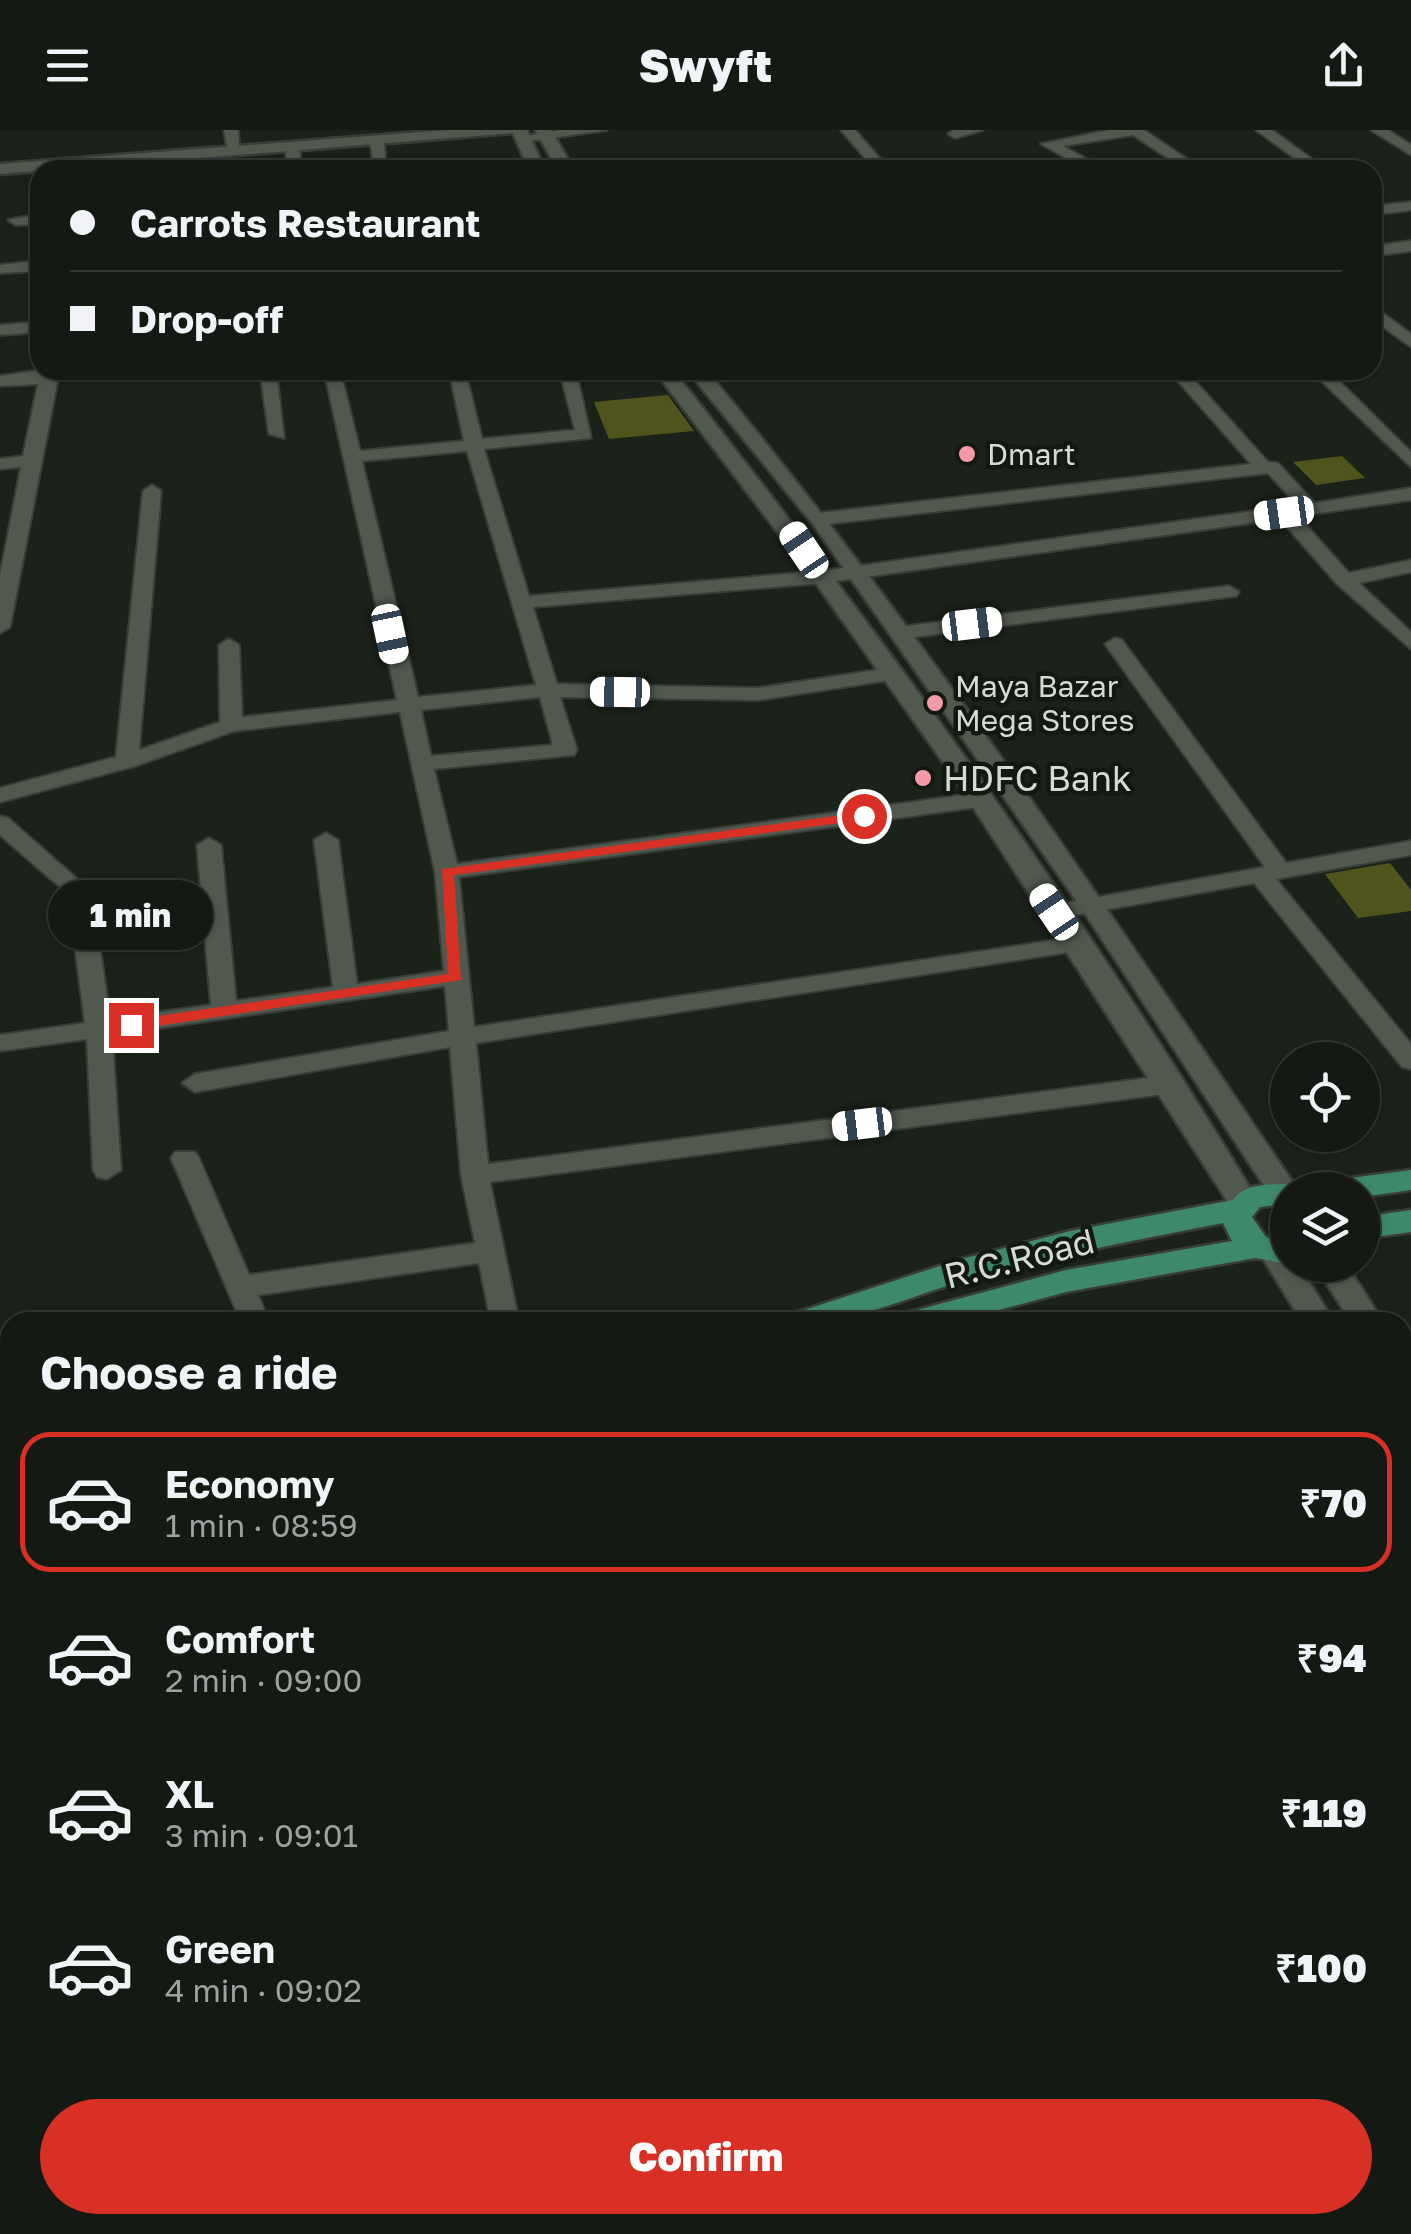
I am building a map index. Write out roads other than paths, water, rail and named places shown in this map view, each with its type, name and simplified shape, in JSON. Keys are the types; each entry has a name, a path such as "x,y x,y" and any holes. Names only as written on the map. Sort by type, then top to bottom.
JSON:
{"main road":[{"path":"1380,1184 1411,1180"},
{"name":"R.C.Road","path":"833,1312 958,1271 1070,1242 1242,1206 1262,1194 1270,1194"},
{"path":"1242,1206 1241,1232 1270,1250"},
{"path":"1380,1225 1411,1220"},
{"name":"R.C.Road","path":"950,1312 1066,1281 1270,1253"}],"street":[{"path":"231,130 234,152"},
{"path":"124,160 507,130"},
{"path":"533,160 521,134 600,130"},
{"path":"848,130 874,160"},
{"path":"963,132 976,130"},
{"path":"1079,160 1048,144 1135,130 1181,160"},
{"path":"1263,130 1306,160"},
{"path":"1378,130 1407,146"},
{"path":"545,133 560,160"},
{"path":"378,140 380,160"},
{"path":"292,147 294,160"},
{"path":"0,169 30,167"},
{"path":"1382,208 1411,206"},
{"path":"16,220 30,219"},
{"path":"1382,250 1409,248"},
{"path":"1,268 30,267"},
{"path":"1382,318 1411,342"},
{"path":"0,330 30,328"},
{"path":"0,382 30,377"},
{"path":"0,627 2,594 48,380"},
{"path":"270,380 278,434"},
{"path":"334,380 447,872 476,1174 503,1312"},
{"path":"425,763 566,750 474,445 460,380"},
{"path":"351,457 586,434 572,380"},
{"path":"671,380 786,522 1171,1084 1242,1206"},
{"path":"704,380 819,519 1092,906 1271,1172"},
{"path":"1185,380 1264,468"},
{"path":"1328,380 1411,462"},
{"path":"0,464 32,462"},
{"path":"819,519 1272,466 1311,509"},
{"path":"126,761 152,491"},
{"path":"524,602 856,573 1411,494"},
{"path":"1284,513 1344,580 1411,643"},
{"path":"1344,580 1411,566"},
{"path":"899,633 1230,592"},
{"path":"1115,644 1269,872 1411,1062"},
{"path":"229,645 231,725"},
{"path":"0,795 126,761 231,725 550,690 758,694 890,674"},
{"path":"447,872 978,800"},
{"path":"0,823 80,892 100,1030 108,1170"},
{"path":"326,840 346,993"},
{"path":"210,845 224,1011"},
{"path":"1054,912 1411,848"},
{"path":"195,1083 460,1037 1076,944"},
{"path":"0,1043 456,977"},
{"path":"476,1174 1171,1084"},
{"path":"185,1158 250,1312"},
{"path":"242,1288 491,1251"},
{"path":"1293,1282 1312,1312"},
{"path":"1342,1282 1361,1312"}],"place":[{"name":"Dmart","path":"967,454"},
{"name":"Maya Bazar Mega Stores","path":"935,703"},
{"name":"HDFC Bank","path":"923,778"}]}
